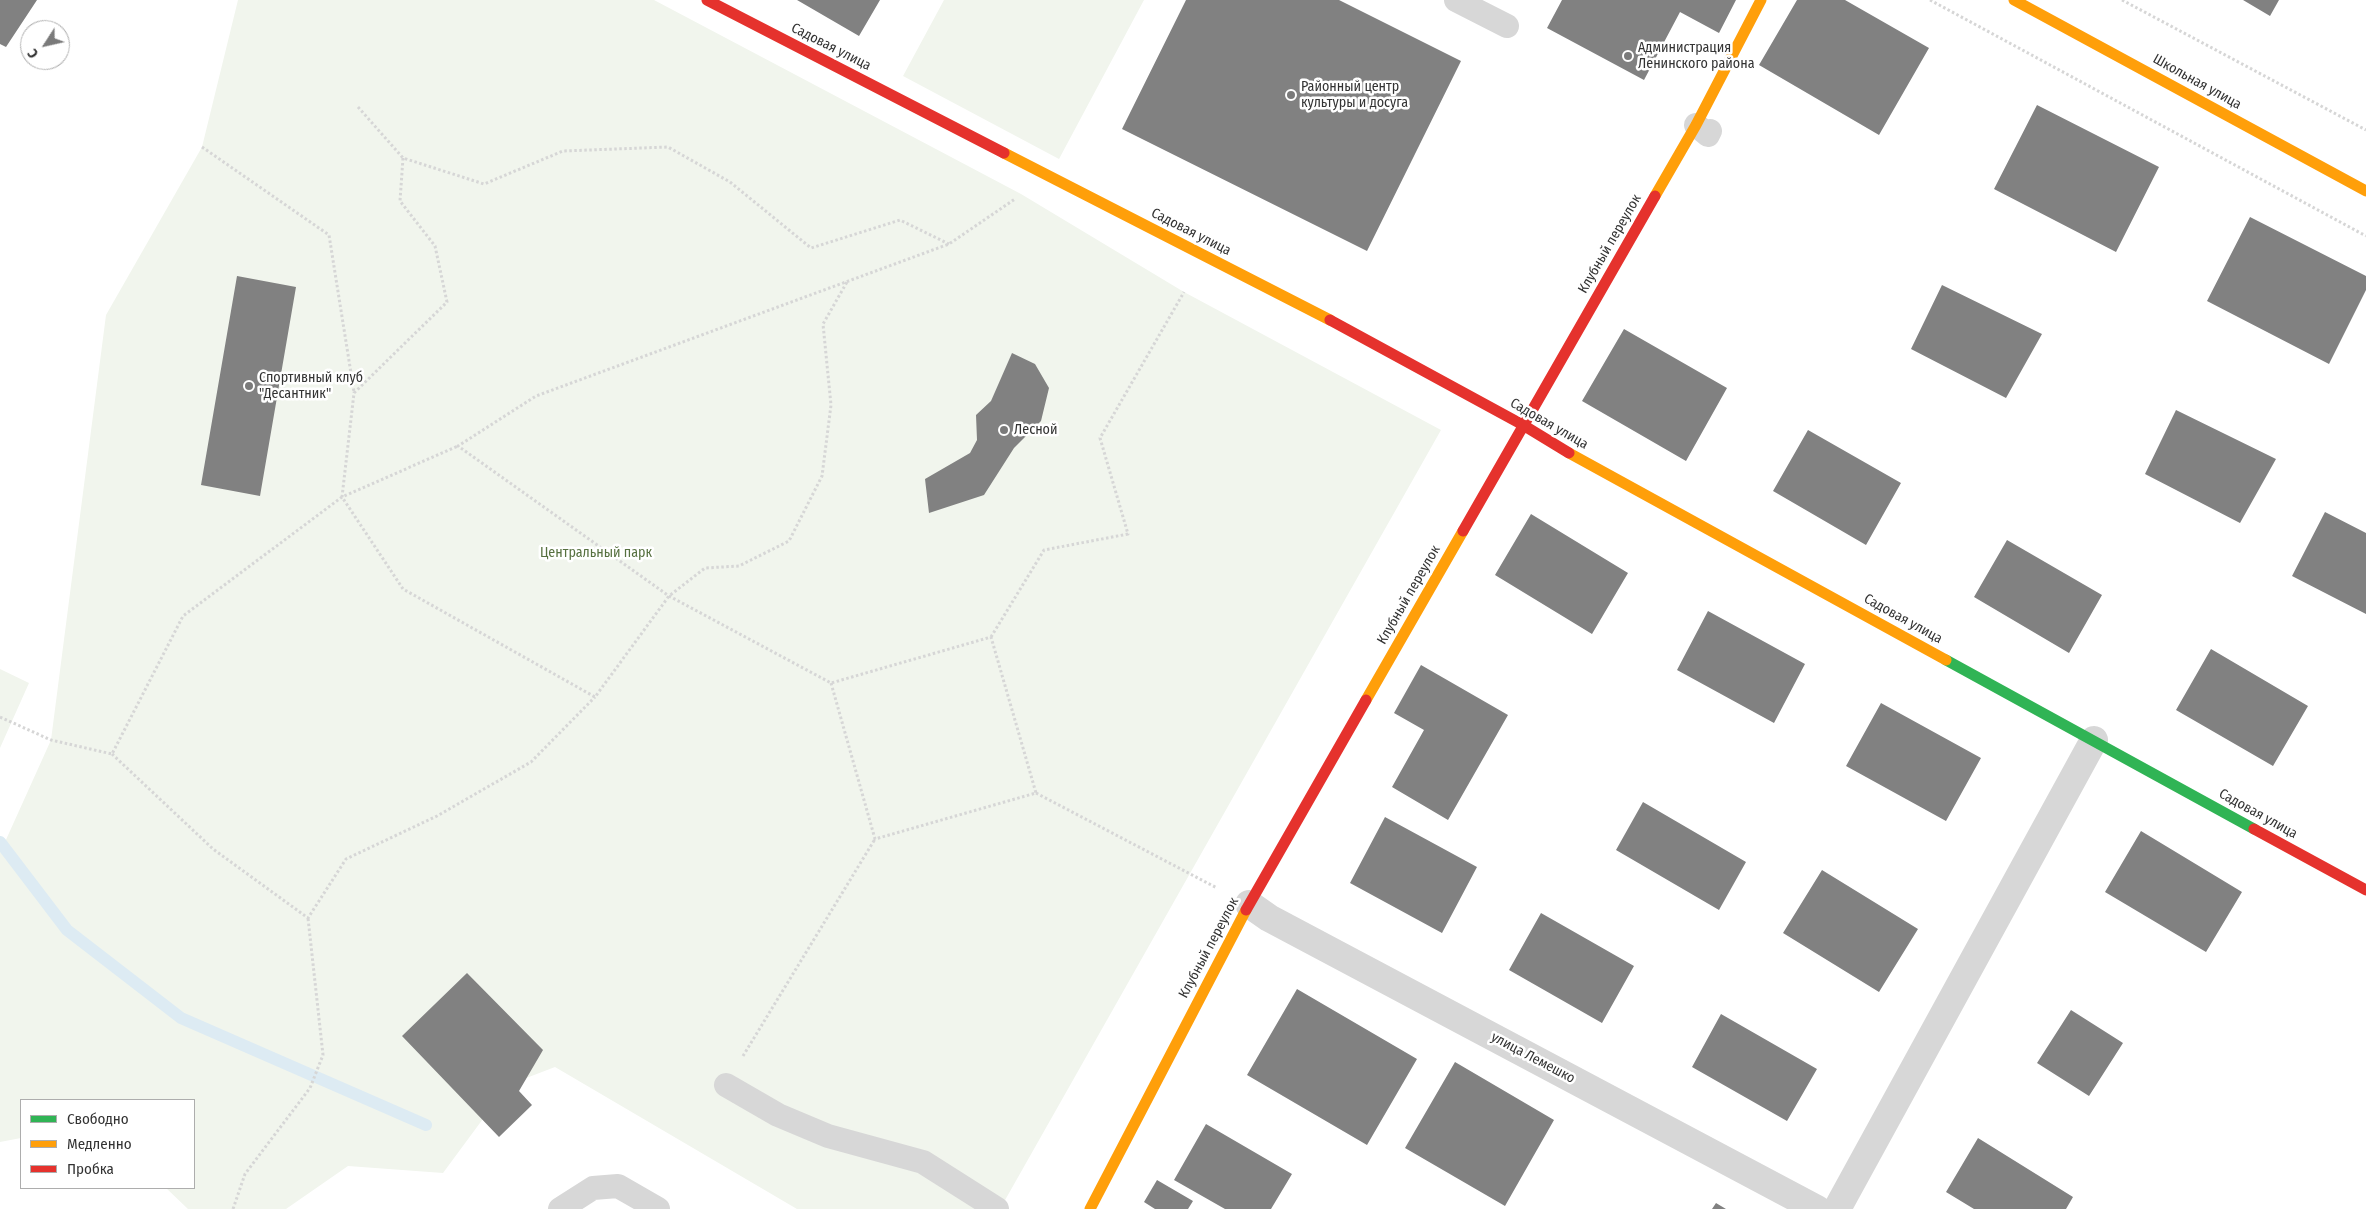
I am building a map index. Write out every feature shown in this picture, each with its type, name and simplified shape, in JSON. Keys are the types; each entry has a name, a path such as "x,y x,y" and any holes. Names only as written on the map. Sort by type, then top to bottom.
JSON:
{"street":[{"name":"Садовая улица","path":"707,0 1354,333 1523,425 1541,438 2366,890"},
{"name":"Клубный переулок","path":"1090,1209 1249,904 1523,425 1703,128 1760,0"},
{"name":"Школьная улица","path":"2014,0 2366,191"},
{"path":"1837,1209 2094,740"},
{"name":"улица Лемешко","path":"1249,904 1270,918 1818,1209"}],"lane":[{"path":"1456,0 1507,26"},
{"path":"726,1085 778,1115 828,1136 924,1162 997,1209"},
{"path":"560,1209 593,1188 618,1186 658,1209"}],"path":[{"path":"1930,0 2366,236"},
{"path":"2122,0 2366,130"},
{"path":"358,107 403,158 484,184 563,151 668,147 730,182 811,248 900,220 949,244"},
{"path":"202,147 329,234 354,392 342,497 403,589 595,697"},
{"path":"354,392 447,302 435,246 400,201 403,158"},
{"path":"112,754 183,616 342,497 458,446 536,396 949,244 1021,194 1065,185"},
{"path":"233,1209 245,1174 310,1088 323,1055 308,918 346,859 437,816 531,762 595,697 669,596 706,568 739,566 789,541 822,476 831,406 824,324 848,281"},
{"path":"458,446 669,596 830,683 992,637 1044,550 1128,534 1100,438 1184,292"},
{"path":"992,637 1036,793"},
{"path":"830,683 875,839"},
{"path":"0,717 51,740 112,754 213,849 308,918"},
{"path":"726,1085 875,839 1036,793 1218,888"}],"green space":[{"name":"Центральный парк","path":"238,0 654,0 1021,194 1184,292 1441,430 1000,1209 797,1209 555,1067 508,1085 443,1173 348,1166 286,1209 188,1209 167,1189 195,1189 195,1099 20,1099 20,1138 0,1142 0,853 51,740 106,315 202,147"},
{"path":"944,0 1144,0 1059,159 903,76"},
{"path":"0,669 29,683 0,748"}],"building":[{"path":"0,0 37,0 24,20 20,20 20,26 6,47 0,44"},
{"path":"797,0 880,0 859,36"},
{"name":"Районный центр культуры и досуга","path":"1186,0 1339,0 1461,61 1367,251 1122,129"},
{"name":"Администрация Ленинского района","path":"1562,0 1736,0 1719,33 1680,12 1644,80 1547,28"},
{"path":"1797,0 1845,0 1929,48 1879,135 1759,65"},
{"path":"2243,0 2279,0 2270,16"},
{"path":"2037,105 2159,167 2116,252 1994,189"},
{"path":"2250,217 2366,276 2366,290 2329,364 2207,301"},
{"name":"Спортивный клуб \"Десантник\"","path":"237,276 296,287 260,496 201,485"},
{"path":"1942,285 2042,334 2006,398 1911,349"},
{"path":"1624,329 1727,388 1686,461 1582,401"},
{"name":"Лесной","path":"1012,353 1035,364 1049,388 1041,421 1014,448 984,495 929,513 925,479 970,453 977,440 976,415 991,401"},
{"path":"2176,410 2276,459 2240,523 2145,474"},
{"path":"1808,430 1901,483 1866,545 1773,491"},
{"path":"2325,512 2366,533 2366,614 2292,576"},
{"path":"1531,514 1628,573 1592,634 1495,575"},
{"path":"2007,540 2102,595 2069,653 1974,597"},
{"path":"1708,611 1805,664 1774,723 1677,670"},
{"path":"2211,649 2308,706 2273,766 2176,710"},
{"path":"1421,665 1508,715 1448,820 1392,787 1424,730 1394,713"},
{"path":"1881,703 1981,758 1946,821 1846,766"},
{"path":"1643,802 1746,862 1719,910 1616,850"},
{"path":"1385,817 1477,867 1442,933 1350,883"},
{"path":"2141,831 2242,892 2206,952 2105,892"},
{"path":"1822,870 1918,929 1879,992 1783,933"},
{"path":"1541,913 1634,966 1602,1023 1509,970"},
{"path":"467,973 543,1050 519,1091 532,1105 499,1137 402,1036"},
{"path":"1297,989 1417,1059 1367,1145 1247,1075"},
{"path":"2071,1010 2123,1043 2089,1096 2037,1063"},
{"path":"1721,1014 1817,1069 1787,1121 1692,1067"},
{"path":"1455,1062 1554,1120 1505,1206 1405,1148"},
{"path":"1206,1124 1292,1174 1271,1209 1225,1209 1174,1180"},
{"path":"1978,1138 2073,1197 2066,1209 1974,1209 1946,1192"},
{"path":"1157,1180 1193,1201 1188,1209 1155,1209 1144,1202"},
{"path":"1716,1203 1726,1209 1712,1209"}],"waterway":[{"path":"0,842 67,930 181,1018 426,1125"}],"traffic: fast":[{"path":"1946,660 2254,829"}],"traffic: slow":[{"path":"1655,196 1696,125 1761,0"},
{"path":"2014,0 2366,191"},
{"path":"1004,153 1330,320"},
{"path":"1569,453 1946,660"},
{"path":"1366,700 1463,531"},
{"path":"1090,1209 1246,910"}],"traffic: jam":[{"path":"707,0 1004,153"},
{"path":"1463,531 1655,196"},
{"path":"1330,320 1523,425 1569,453"},
{"path":"1246,910 1366,700"},
{"path":"2254,829 2366,890"}],"place":[{"name":"Администрация Ленинского района","path":"1628,56"},
{"name":"Районный центр культуры и досуга","path":"1291,95"},
{"name":"Спортивный клуб \"Десантник\"","path":"249,386"},
{"name":"Лесной","path":"1004,430"}]}
